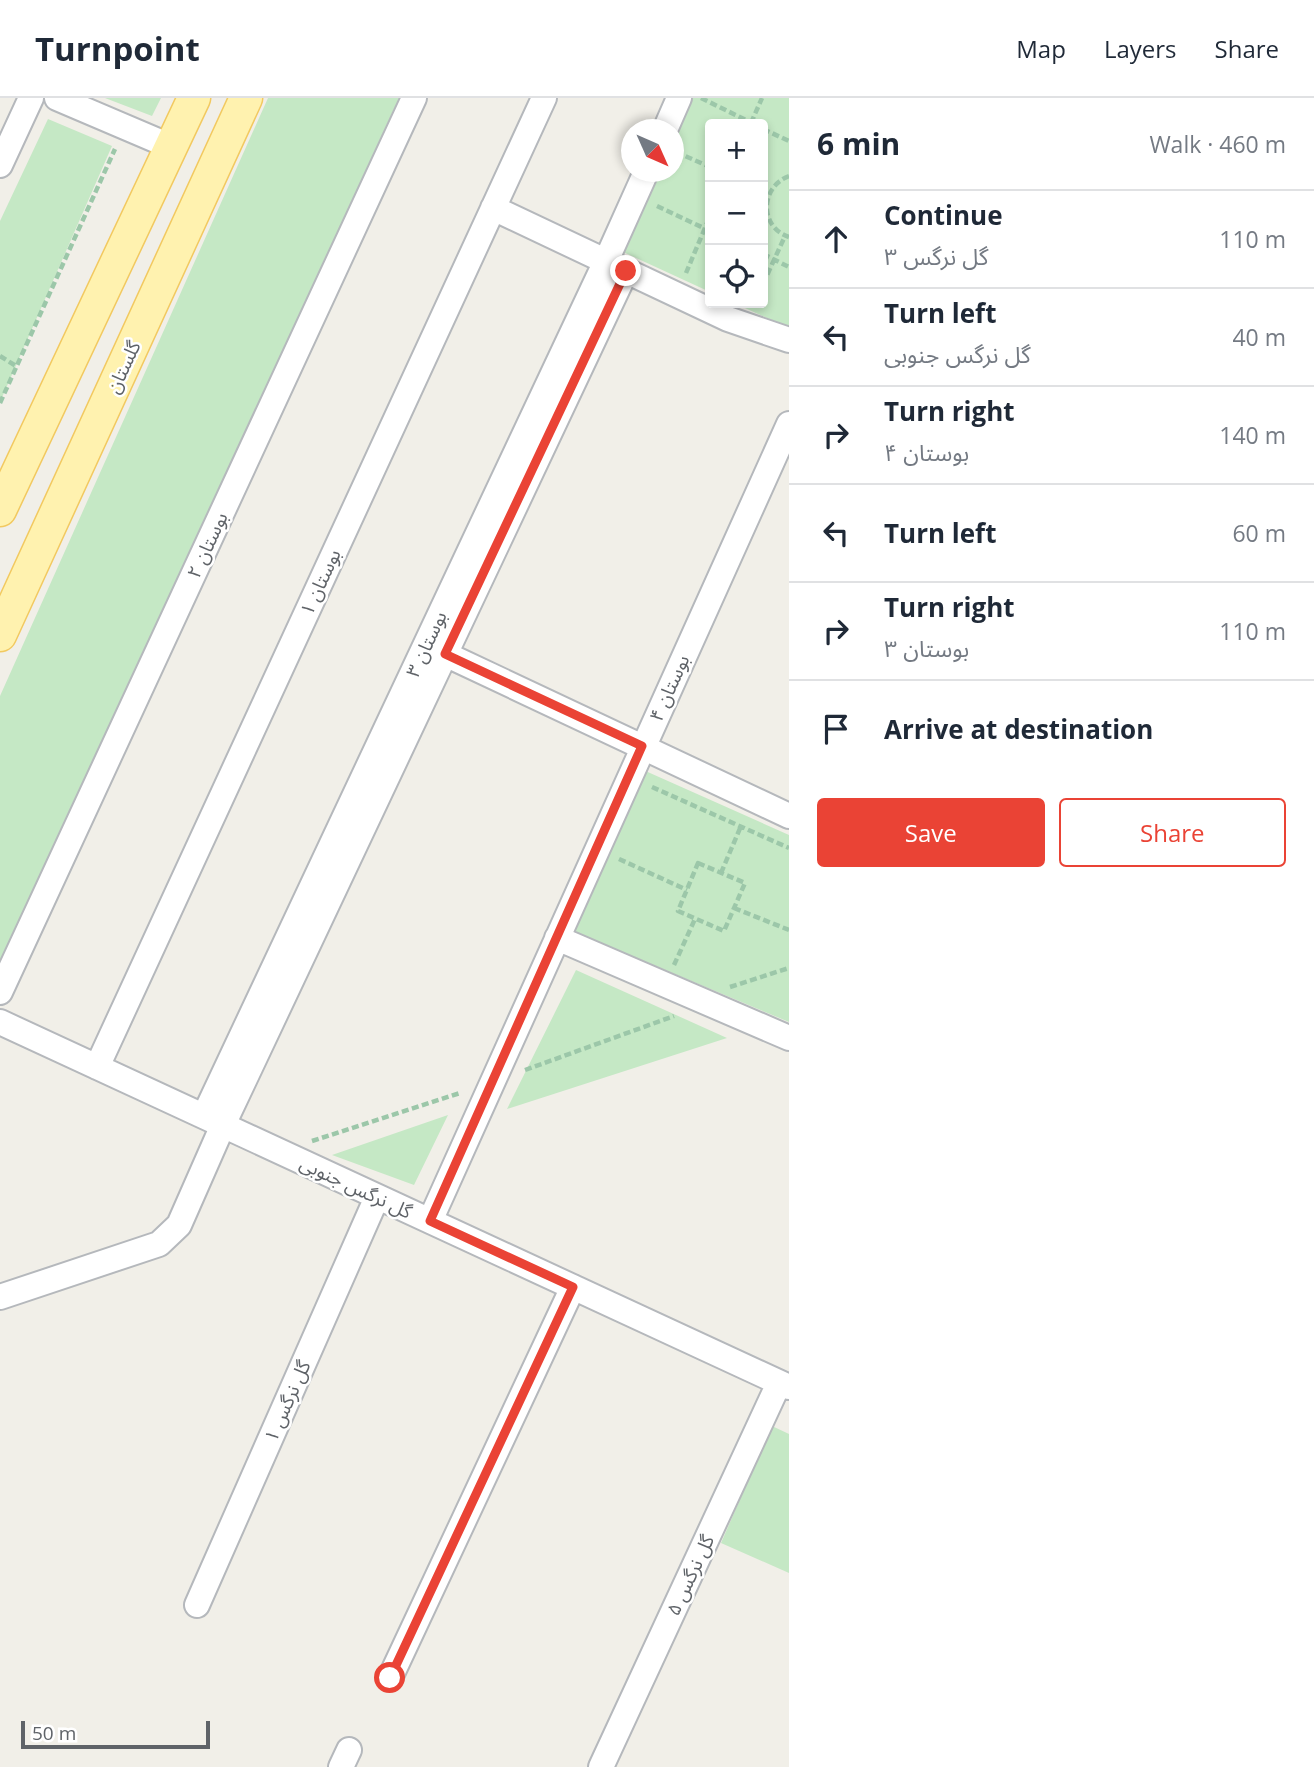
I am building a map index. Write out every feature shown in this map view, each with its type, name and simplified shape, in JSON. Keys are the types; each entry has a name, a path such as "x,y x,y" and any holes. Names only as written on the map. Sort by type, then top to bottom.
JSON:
{"main road":[{"path":"0,510 194,98"},
{"name":"گلستان","path":"0,635 246,98"}],"street":[{"path":"0,165 31,98"},
{"path":"57,98 172,148"},
{"name":"بوستان ۲","path":"0,992 414,98"},
{"name":"بوستان ۱","path":"97,1067 544,98"},
{"path":"670,119 679,98"},
{"name":"بوستان ۳","path":"213,1121 445,654 616,266 643,182"},
{"path":"493,208 745,326 789,340"},
{"name":"بوستان ۳","path":"213,1121 616,266"},
{"name":"بوستان ۴","path":"430,1221 789,424"},
{"path":"445,654 789,816"},
{"path":"557,938 789,1038"},
{"name":"گل نرگس جنوبی","path":"0,1022 784,1385"},
{"path":"0,1297 159,1244 179,1225 213,1121"},
{"name":"گل نرگس ۱","path":"197,1605 377,1196"},
{"path":"390,1678 573,1287"},
{"name":"گل نرگس ۵","path":"601,1767 784,1385"}],"path":[{"path":"701,98 742,119"},
{"path":"754,119 762,98"},
{"path":"0,403 125,127"},
{"path":"768,131 789,141"},
{"path":"684,155 705,165"},
{"path":"768,273 787,237 776,231 766,213 769,193 775,184 789,176"},
{"path":"655,205 705,229"},
{"path":"683,279 705,234"},
{"path":"768,256 789,267"},
{"path":"0,356 16,366"},
{"path":"642,782 789,848"},
{"path":"721,873 753,799"},
{"path":"608,854 687,890"},
{"path":"698,863 721,873 745,883 724,931 678,911 698,863"},
{"path":"734,908 789,930"},
{"path":"674,966 695,918"},
{"path":"662,961 685,970"},
{"path":"740,993 728,988 789,968"}],"green space":[{"path":"105,98 161,98 152,116"},
{"path":"268,98 399,98 0,967 0,696"},
{"path":"687,98 789,98 789,328 745,308 768,308 768,119 705,119 705,290 621,251 651,182 684,182 684,119 678,119"},
{"path":"48,119 112,146 0,402 0,221"},
{"path":"641,769 789,835 789,1022 565,928"},
{"path":"576,970 727,1038 507,1109"},
{"path":"448,1115 414,1185 332,1155"},
{"path":"772,1426 789,1434 789,1573 721,1543"}],"route":[{"path":"390,1678 573,1287 430,1221 642,746 445,654 626,271"}]}
